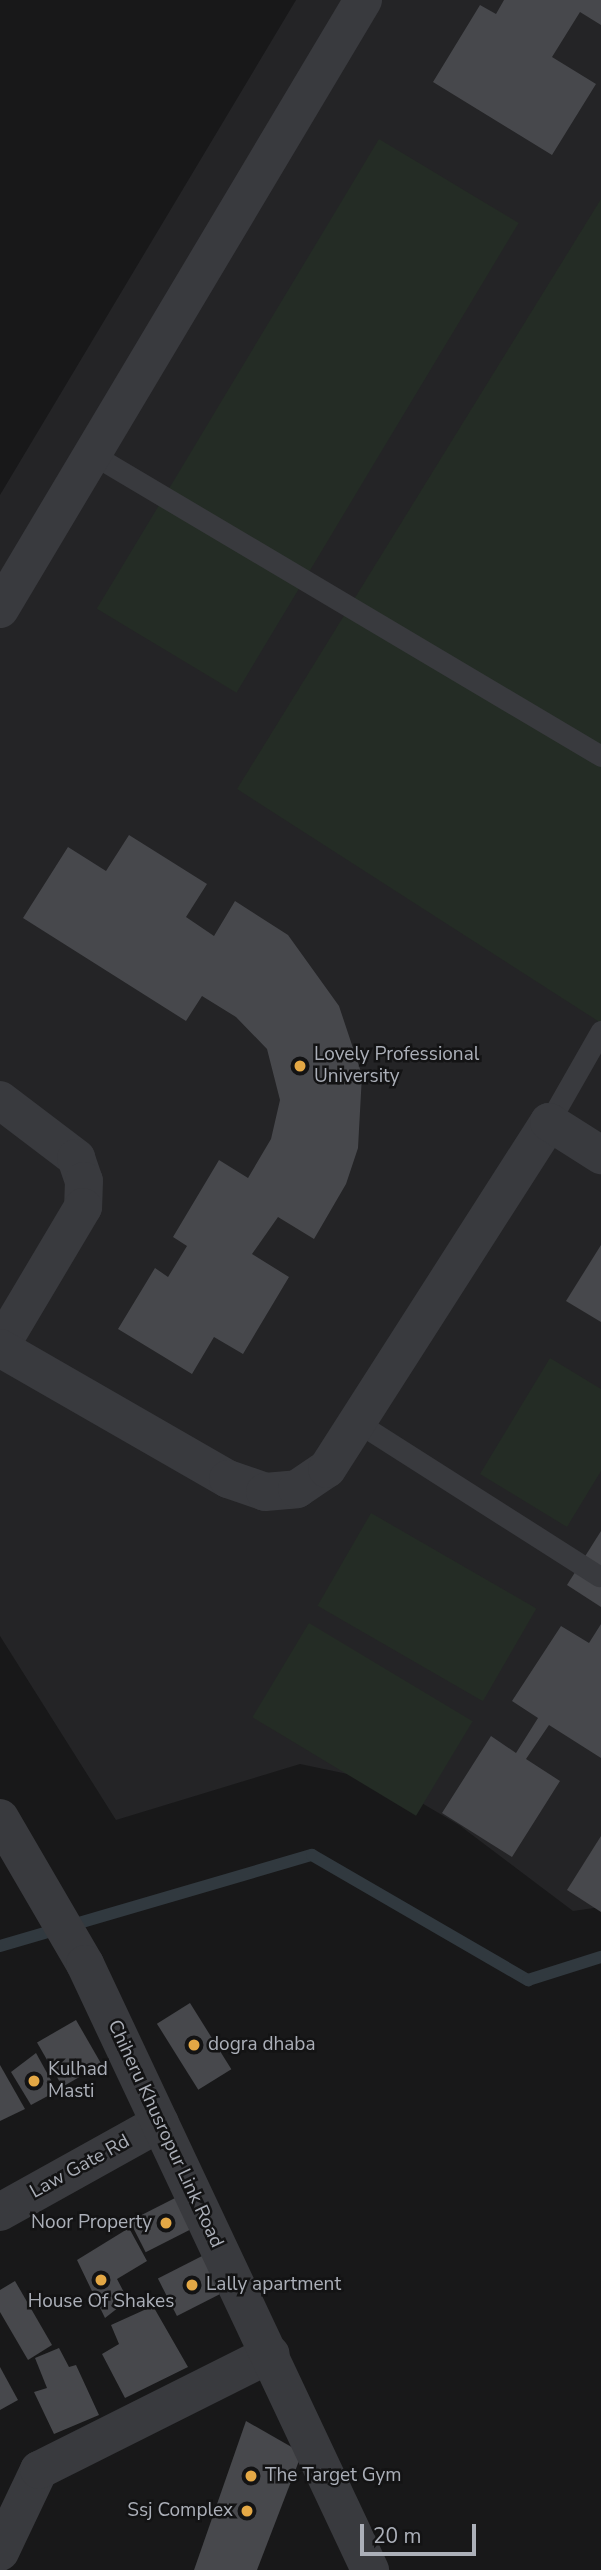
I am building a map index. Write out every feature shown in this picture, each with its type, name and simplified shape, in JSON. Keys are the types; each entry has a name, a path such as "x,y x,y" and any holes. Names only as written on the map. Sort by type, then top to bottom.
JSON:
{"street":[{"path":"0,609 363,0"},
{"path":"0,1100 76,1158 85,1181 83,1207 0,1348 188,1459 265,1492 297,1489 327,1469 549,1122 601,1155"},
{"name":"Chiheru Khusropur Link Road","path":"0,1818 85,1964 271,2354 370,2570"},
{"name":"Law Gate Rd","path":"0,2212 160,2123"},
{"path":"0,2552 38,2470 271,2354"}],"lane":[{"path":"92,454 601,756"},
{"path":"549,1122 601,1031"},
{"path":"357,1422 599,1576"}],"shaded area":[{"name":"Lovely Professional University","path":"296,0 601,0 601,1907 573,1911 459,1825 386,1782 300,1764 116,1820 0,1636 0,495"},
{"path":"379,139 519,223 236,693 97,609"},
{"path":"601,199 601,1023 237,789"},
{"path":"550,1358 601,1389 601,1471 567,1527 480,1474"},
{"path":"371,1513 536,1608 483,1701 318,1606"},
{"path":"309,1623 473,1721 416,1816 252,1717"}],"building":[{"path":"504,0 601,0 601,25 580,12 552,57 596,84 552,155 433,82 480,5 496,14"},
{"path":"129,835 207,884 186,917 214,936 235,901 288,935 339,1006 362,1075 358,1148 346,1184 314,1239 278,1217 252,1254 289,1277 243,1354 214,1337 192,1374 118,1329 155,1268 168,1277 187,1246 173,1237 219,1160 248,1178 271,1139 280,1100 267,1049 236,1017 202,996 186,1021 23,918 68,847 106,871"},
{"path":"601,1245 601,1322 566,1301"},
{"path":"601,1531 601,1607 567,1585"},
{"path":"601,1624 601,1758 549,1725 526,1759 560,1781 512,1857 442,1813 491,1736 516,1753 538,1718 512,1701 561,1626 589,1643"},
{"path":"601,1836 601,1912 567,1890"},
{"name":"dogra dhaba","path":"190,2003 231,2069 198,2090 157,2024"},
{"path":"76,2020 102,2064 63,2087 37,2042"},
{"name":"Kulhad Masti","path":"36,2053 57,2091 31,2105 11,2072"},
{"path":"0,2065 25,2109 0,2121"},
{"path":"177,2197 193,2228 146,2252 130,2221"},
{"path":"129,2228 147,2261 117,2279 128,2300 105,2318 77,2260"},
{"name":"Lally apartment","path":"206,2254 225,2291 177,2316 158,2279"},
{"path":"15,2281 52,2345 28,2360 0,2312 0,2290"},
{"path":"153,2306 188,2367 125,2398 102,2354 119,2344 111,2325"},
{"path":"59,2348 69,2367 76,2365 99,2415 54,2434 34,2392 47,2388 35,2358"},
{"path":"0,2367 18,2400 0,2410"},
{"name":"Ssj Complex","path":"246,2421 302,2453 257,2570 194,2570"}],"waterway":[{"path":"0,1946 312,1855 528,1980 601,1957"}],"place":[{"name":"Lovely Professional University","path":"300,1066"},
{"name":"dogra dhaba","path":"194,2045"},
{"name":"Kulhad Masti","path":"34,2081"},
{"name":"Noor Property","path":"166,2223"},
{"name":"House Of Shakes","path":"101,2280"},
{"name":"Lally apartment","path":"192,2285"},
{"name":"The Target Gym","path":"251,2476"},
{"name":"Ssj Complex","path":"247,2511"}]}
